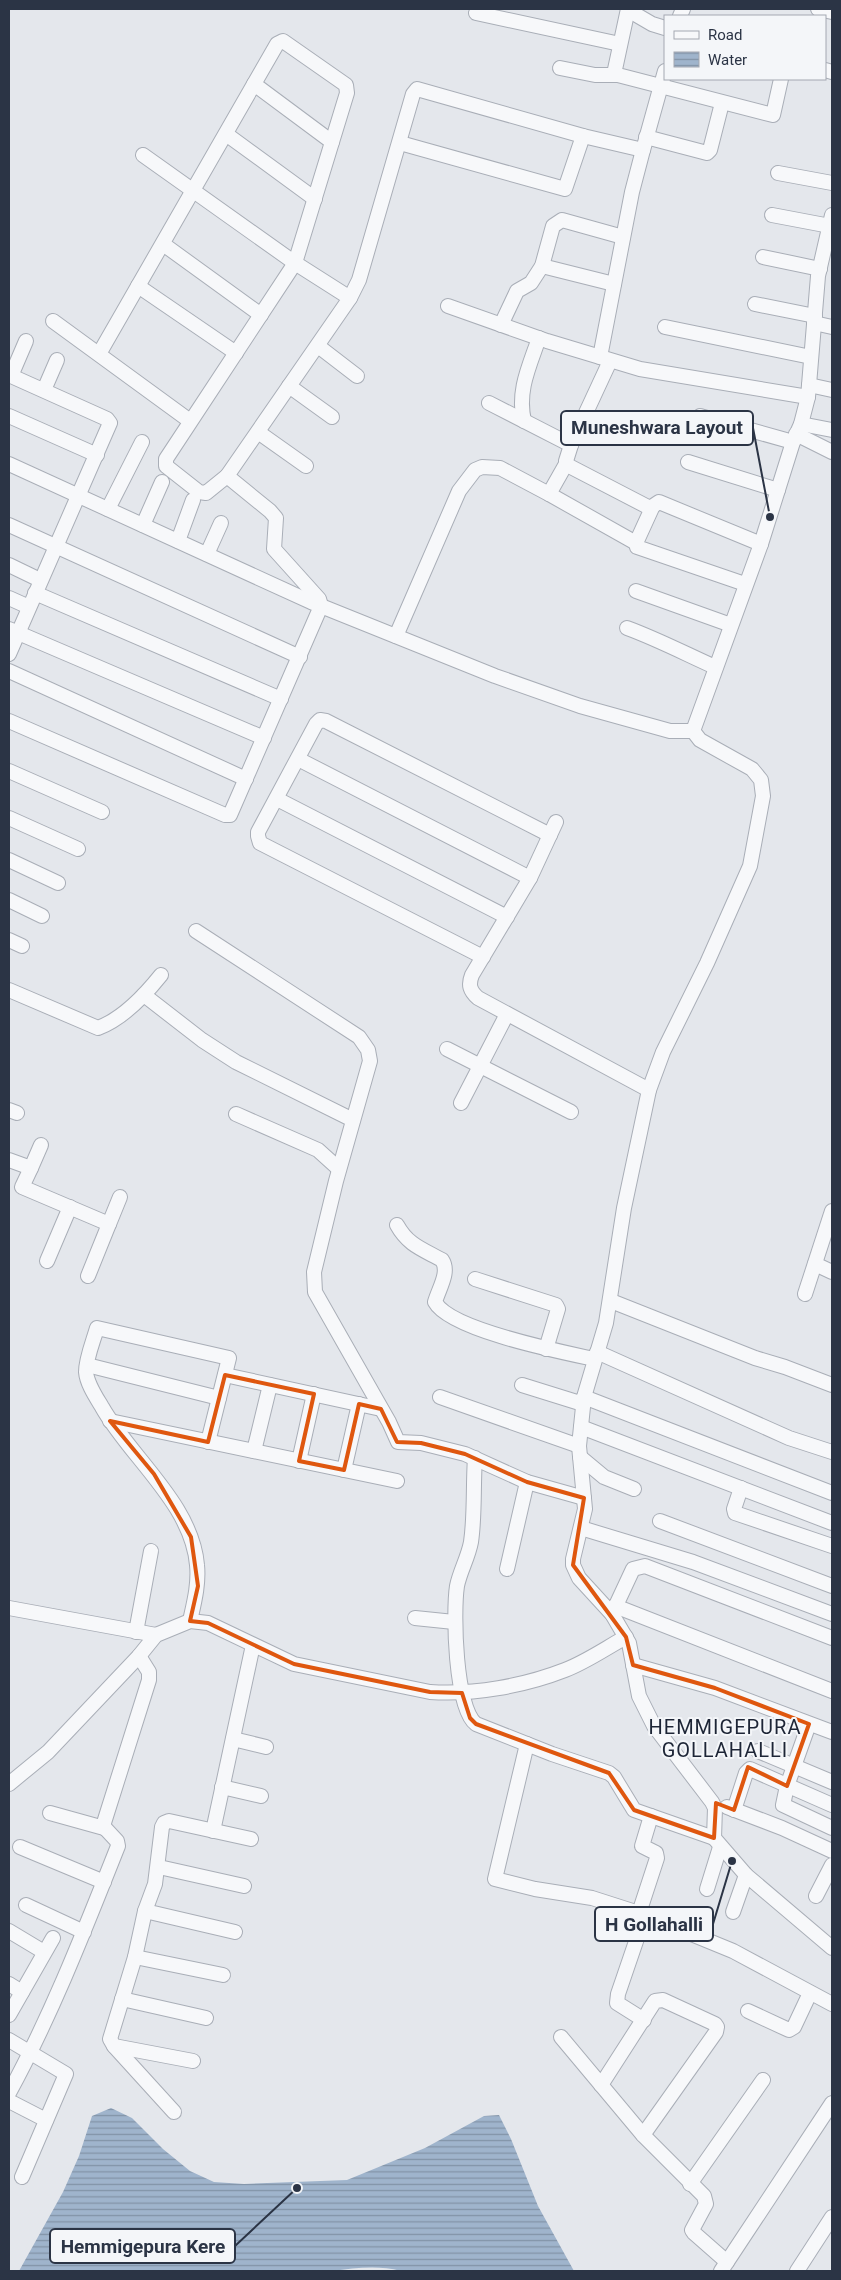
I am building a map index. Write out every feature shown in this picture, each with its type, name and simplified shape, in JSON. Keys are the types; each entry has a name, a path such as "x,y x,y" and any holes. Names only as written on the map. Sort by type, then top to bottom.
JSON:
{"street":[{"path":"617,75 614,74 614,70 628,9 652,24 664,28"},
{"path":"818,9 832,12"},
{"path":"476,14 620,44"},
{"path":"99,354 280,41 283,41 346,85 347,93 294,263 166,459 166,466 199,492 206,492 227,476 350,298 359,280 413,94 420,89 582,136 707,153 710,150 722,103"},
{"path":"560,68 595,75 617,75 773,115 781,80"},
{"path":"549,494 566,464 571,444 605,359 614,284 623,237 644,143 664,74"},
{"path":"254,84 332,142"},
{"path":"226,134 315,199"},
{"path":"400,143 566,190 582,136"},
{"path":"143,155 294,263 350,298"},
{"path":"778,173 832,183"},
{"path":"693,731 761,544 797,433 808,391 815,320 831,221 772,215"},
{"path":"501,325 517,290 531,283 542,266 553,226 556,222 562,220 623,237"},
{"path":"163,244 261,316"},
{"path":"763,257 824,265"},
{"path":"542,266 614,284"},
{"path":"138,286 236,353"},
{"path":"755,304 815,320 832,327"},
{"path":"448,306 539,338 640,369 808,391 832,390"},
{"path":"54,321 190,421"},
{"path":"665,327 811,357"},
{"path":"524,421 521,407 521,392 539,338"},
{"path":"9,654 14,631 29,607 110,426 109,420 10,375 26,341"},
{"path":"318,346 357,376"},
{"path":"44,390 57,360"},
{"path":"290,386 332,417"},
{"path":"489,403 571,444"},
{"path":"9,416 97,455"},
{"path":"700,416 797,433 832,430"},
{"path":"258,432 306,466"},
{"path":"797,433 832,452"},
{"path":"108,509 142,442"},
{"path":"688,462 778,490"},
{"path":"9,464 321,606 495,676 580,706 670,731 693,731"},
{"path":"566,464 652,508"},
{"path":"396,636 459,492 475,470 482,467 500,468 636,543 639,548 746,584"},
{"path":"9,721 225,815 231,813 321,606 319,599 274,549 276,518 227,476"},
{"path":"143,525 162,482"},
{"path":"178,541 193,500"},
{"path":"636,543 652,508 659,502 761,544"},
{"path":"207,554 220,523"},
{"path":"9,525 300,657"},
{"path":"9,565 38,586 281,699"},
{"path":"636,590 731,625"},
{"path":"9,598 29,607"},
{"path":"627,628 659,640 672,648 715,667"},
{"path":"14,631 264,738"},
{"path":"9,671 246,779"},
{"path":"484,957 264,845 258,839 258,832 316,724 320,720 326,721 550,835"},
{"path":"693,731 700,740 752,769 761,780 763,796 750,866 707,962 663,1052 649,1090 624,1208 611,1301 584,1400 580,1451 584,1516 572,1559 575,1572 614,1610 631,1650 639,1696 654,1726 712,1802 715,1810 717,1843 707,1889"},
{"path":"298,759 530,878"},
{"path":"9,771 102,812"},
{"path":"277,799 508,917"},
{"path":"9,818 78,849"},
{"path":"556,822 530,878 469,981 470,988 478,998 649,1090"},
{"path":"9,860 58,884"},
{"path":"9,900 42,916"},
{"path":"196,931 364,1042 370,1061 339,1169 314,1272 315,1292 398,1442 421,1443 474,1458 503,1473 527,1482 584,1498"},
{"path":"9,990 98,1028 106,1025 144,995 161,975"},
{"path":"144,995 202,1040 236,1062 353,1120"},
{"path":"461,1103 507,1014"},
{"path":"447,1049 571,1112"},
{"path":"236,1114 318,1150 339,1169"},
{"path":"41,1145 22,1187 109,1224"},
{"path":"9,1160 31,1168"},
{"path":"88,1276 120,1197"},
{"path":"47,1261 70,1207"},
{"path":"805,1294 830,1227 832,1211"},
{"path":"397,1224 404,1237 410,1243 442,1260 444,1263 445,1271 435,1302 439,1308 456,1318 506,1339 546,1349 595,1355 789,1438 832,1452"},
{"path":"815,1264 832,1272"},
{"path":"475,1279 556,1305 558,1309 546,1349"},
{"path":"611,1301 755,1358 832,1385"},
{"path":"190,1621 198,1586 196,1553 191,1537 154,1474 110,1421 89,1384 86,1373 87,1365 97,1328 229,1358 208,1442"},
{"path":"87,1365 219,1398"},
{"path":"225,1375 381,1409"},
{"path":"254,1451 270,1385"},
{"path":"522,1385 584,1400 832,1493"},
{"path":"300,1461 314,1394"},
{"path":"440,1396 580,1451 604,1477 634,1489"},
{"path":"344,1470 359,1404"},
{"path":"110,1421 397,1482"},
{"path":"581,1427 832,1523"},
{"path":"474,1458 471,1541 458,1583 454,1622 462,1693 470,1718 527,1744 612,1774 632,1808 717,1843 746,1875 832,1948"},
{"path":"506,1569 527,1482"},
{"path":"741,1488 734,1509 735,1513 832,1546"},
{"path":"660,1521 832,1586"},
{"path":"581,1528 693,1562 832,1614"},
{"path":"136,1632 151,1551"},
{"path":"614,1610 633,1569 645,1566 832,1638"},
{"path":"9,1608 156,1636"},
{"path":"614,1610 832,1691"},
{"path":"415,1618 454,1622"},
{"path":"9,1784 48,1752 156,1636 190,1621 208,1623 294,1664 430,1692 462,1693 497,1688 566,1670 626,1637"},
{"path":"213,1831 253,1645"},
{"path":"104,1828 148,1680 149,1672 139,1656"},
{"path":"634,1665 715,1688 832,1732"},
{"path":"712,1802 782,1828 828,1849 832,1829 785,1806 783,1802 809,1724"},
{"path":"233,1739 266,1747"},
{"path":"527,1744 495,1872 495,1879 536,1889 592,1898 642,1914 733,1951 832,2004"},
{"path":"758,1751 832,1782"},
{"path":"734,1810 746,1773 750,1769 832,1805"},
{"path":"222,1787 261,1796"},
{"path":"9,2093 31,2053 84,1932 118,1844 104,1828 50,1813"},
{"path":"644,2020 620,2007 617,2003 617,1998 657,1858 656,1853 642,1846 651,1816"},
{"path":"174,2112 114,2046 110,2039 135,1957 145,1911 156,1884 164,1823 169,1821 251,1840"},
{"path":"20,1847 104,1882"},
{"path":"816,1896 828,1883 832,1865"},
{"path":"159,1867 244,1886"},
{"path":"733,1912 746,1875"},
{"path":"26,1905 84,1932"},
{"path":"145,1911 235,1932"},
{"path":"9,1931 44,1952"},
{"path":"9,2015 53,1938"},
{"path":"135,1957 223,1975"},
{"path":"9,1984 22,1992"},
{"path":"748,2011 789,2030 794,2027 810,1993"},
{"path":"122,1999 206,2018"},
{"path":"601,2085 655,2001 663,2000 715,2024 717,2027 716,2032 643,2135"},
{"path":"561,2037 643,2135 706,2200 692,2230 724,2267 832,2102"},
{"path":"9,2040 66,2074 22,2177"},
{"path":"114,2046 193,2061"},
{"path":"690,2184 763,2080"},
{"path":"9,2101 46,2120"},
{"path":"797,2271 832,2217"}],"highlighted area":[{"path":"225,1375 314,1394 299,1461 344,1470 359,1404 381,1409 397,1442 421,1443 465,1454 527,1482 584,1498 573,1565 626,1637 633,1665 715,1688 809,1724 787,1786 748,1767 734,1810 716,1803 714,1838 634,1810 609,1773 476,1724 470,1718 462,1693 430,1692 294,1664 208,1623 190,1621 198,1586 191,1537 154,1474 110,1421 208,1442"}],"water":[{"path":"111,2108 132,2118 163,2149 190,2171 214,2182 244,2184 347,2180 425,2148 484,2116 499,2115 511,2139 538,2206 574,2271 401,2271 358,2268 332,2271 19,2271 63,2192 79,2156 92,2116"}],"place":[{"name":"Muneshwara Layout","path":"770,517"},
{"name":"H Gollahalli","path":"732,1861"},
{"name":"Hemmigepura Kere","path":"297,2188"}],"district":[{"name":"HEMMIGEPURA GOLLAHALLI","path":"725,1738"}]}
